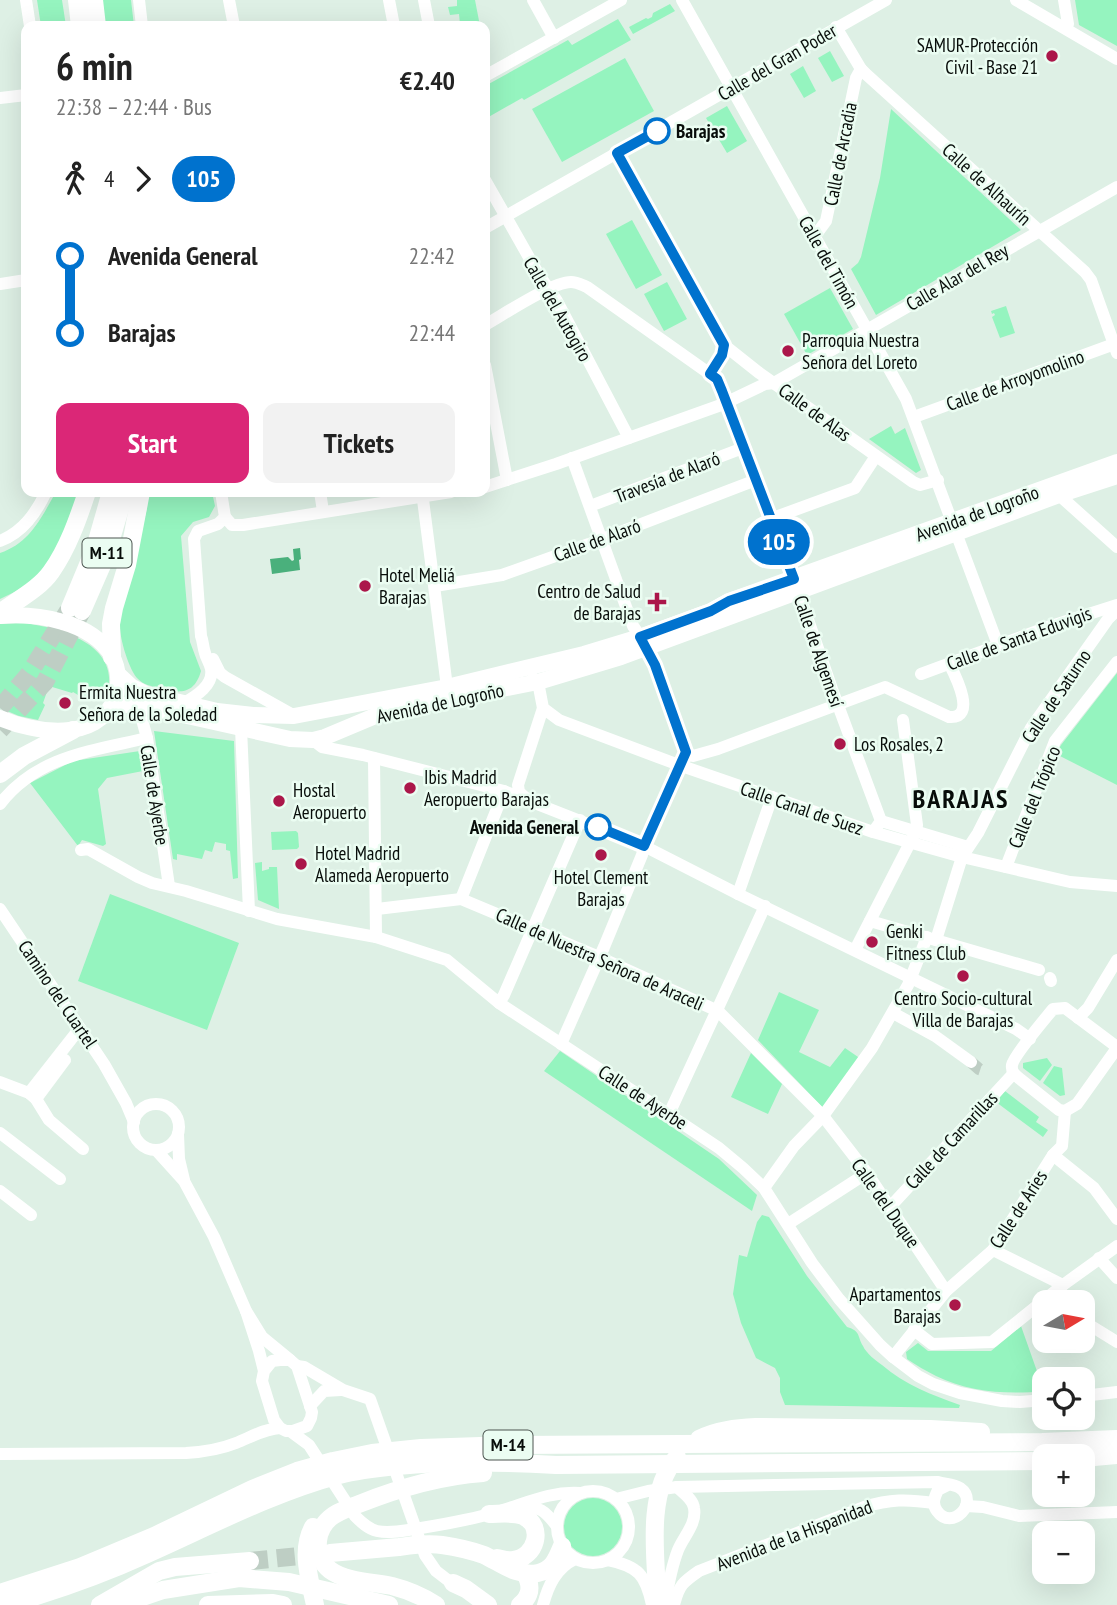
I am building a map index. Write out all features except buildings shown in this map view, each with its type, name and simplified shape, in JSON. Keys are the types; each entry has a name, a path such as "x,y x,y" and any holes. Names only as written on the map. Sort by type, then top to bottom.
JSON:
{"highway":[{"path":"77,0 79,21"},
{"path":"94,0 96,21"},
{"path":"0,615 50,573 71,537 85,497"},
{"name":"M-11","path":"110,497 76,609 106,556 124,497"},
{"path":"115,666 111,624 127,565 140,497"},
{"path":"0,774 24,756 73,730"},
{"path":"658,1605 655,1545 659,1492 673,1461 684,1449 706,1435 740,1428 930,1429 1016,1435 1042,1442"},
{"name":"M-14","path":"0,1592 80,1567 297,1471 372,1453 421,1448 514,1445 1042,1442 1117,1439"},
{"path":"1095,1457 1117,1455"},
{"name":"M-14","path":"7,1605 86,1580 302,1486 371,1468 430,1463 512,1462 556,1465 1032,1461"},
{"path":"436,1605 403,1589 336,1574 320,1556 319,1535 323,1527 331,1517 342,1510 429,1481 556,1465"},
{"path":"1095,1466 1117,1466"},
{"path":"319,1597 306,1550 307,1538 318,1519 339,1504 373,1492 394,1491"},
{"path":"330,1553 433,1544 514,1560 531,1551 536,1538 531,1522 519,1515 489,1514"},
{"path":"485,1556 506,1568 536,1573 548,1569 557,1559 562,1546"},
{"path":"100,1605 159,1571 175,1567 250,1561"},
{"path":"520,1605 529,1594 525,1573"},
{"path":"119,1605 163,1590 239,1578 289,1582 319,1597 389,1605"},
{"path":"453,1583 488,1605"},
{"path":"208,1605 282,1605"}],"main road":[{"name":"Avenida de Logroño","path":"955,527 1028,493 1117,463"},
{"name":"Avenida de Logroño","path":"110,709 138,705 290,739 313,740 387,711 538,682 644,643 729,601 796,585 955,527 1117,475"},
{"name":"Avenida de Logroño","path":"0,615 32,615 57,620 89,634 106,649 115,666 132,687 146,694 218,711 294,716 447,687 584,654 644,643"},
{"path":"0,718 42,730 73,730 97,720 110,709 117,693 115,666"},
{"path":"341,731 344,723 343,707"},
{"path":"312,713 313,740"}],"street":[{"path":"26,0 29,21"},
{"path":"139,0 141,21"},
{"path":"229,0 233,21"},
{"path":"389,0 393,21"},
{"path":"424,0 428,21"},
{"path":"533,0 554,38"},
{"path":"490,73 621,0"},
{"name":"Calle del Timón","path":"682,0 906,399 998,645"},
{"name":"Calle del Gran Poder","path":"490,225 886,0"},
{"path":"1064,0 1068,24 1065,28"},
{"path":"1022,1 1117,59"},
{"name":"Calle de Alhaurín","path":"836,27 861,69 1088,276 1116,347"},
{"name":"Calle de Arcadia","path":"815,236 826,222 856,78 861,69"},
{"path":"0,98 21,95"},
{"path":"617,153 724,345 722,355 710,374"},
{"name":"Calle Alar del Rey","path":"490,485 727,403 765,384 774,383 1117,187"},
{"name":"Calle del Autogiro","path":"490,189 538,275 564,313 629,438"},
{"path":"0,284 21,281"},
{"name":"Calle de Algemesí","path":"549,289 572,282 587,287 717,379 796,585 881,821"},
{"path":"490,322 549,289"},
{"name":"Calle de Alas","path":"724,345 913,482 920,485 938,480"},
{"name":"Calle de Arroyomolino","path":"914,417 1116,347"},
{"path":"490,391 507,480"},
{"name":"Travesía de Alaró","path":"590,506 743,448"},
{"path":"771,519 855,488 876,456"},
{"path":"572,458 633,626 644,643 686,752 693,756 886,687 954,717 961,711 963,698 949,663"},
{"name":"Calle de Alaró","path":"435,586 502,575 756,480"},
{"path":"1059,495 1117,547"},
{"path":"0,541 23,527 43,497"},
{"path":"222,497 225,517 232,525 405,497"},
{"path":"321,497 323,511"},
{"path":"422,497 447,687"},
{"path":"184,703 200,692 210,680 212,671 201,636 194,540 198,531 218,524 225,517"},
{"name":"Calle de Santa Eduvigis","path":"921,674 1102,608 1117,607"},
{"name":"Calle de Saturno","path":"764,1188 794,1146 823,1116 872,1048 908,985 931,938 965,852 978,833 1031,728 1117,607"},
{"path":"203,644 220,673 294,716"},
{"name":"Calle del Trópico","path":"1006,867 1055,741 1117,662"},
{"path":"504,791 513,790 517,786 543,708 538,682 520,670"},
{"name":"Calle de Ayerbe","path":"138,705 147,738 169,886"},
{"name":"Calle Canal de Suez","path":"543,708 559,720 873,832 909,843 965,852 1006,867 1070,881 1117,886"},
{"path":"855,950 916,831 903,720"},
{"path":"241,728 249,911"},
{"path":"0,804 30,775 51,763 72,755 147,738"},
{"path":"313,740 322,747 504,791 644,846 1016,1029 1030,1039"},
{"path":"715,777 709,768 711,755 718,749"},
{"path":"561,1044 686,752"},
{"path":"374,758 376,937"},
{"path":"517,786 519,792 528,800"},
{"path":"461,899 504,791"},
{"path":"738,894 772,797"},
{"path":"499,1003 580,820"},
{"path":"873,832 881,821 916,831 965,852"},
{"name":"Calle de Ayerbe","path":"81,850 88,849 138,877 249,911 277,919 376,937 447,960 499,1003 719,1148 764,1188 812,1263 839,1299 893,1357 933,1384 960,1394 1002,1401 1032,1401"},
{"name":"Calle de Nuestra Señora de Araceli","path":"377,909 461,899 533,928 718,1011 823,1116"},
{"path":"669,1114 765,906"},
{"name":"Camino del Cuartel","path":"0,909 114,1080 134,1122"},
{"path":"870,921 1044,974"},
{"path":"1013,1074 1059,1110 1065,1111 1077,1104 1117,1048 1078,1018 1117,960"},
{"name":"Calle de Camarillas","path":"890,1207 1013,1074 1012,1063 1053,1009 1065,1009 1078,1018"},
{"path":"892,1013 934,1036 968,1060"},
{"path":"32,1096 83,1033"},
{"name":"Camino del Cuartel","path":"114,1080 132,1096 151,1104"},
{"path":"0,1082 32,1096 49,1120 83,1149"},
{"path":"178,1134 169,1146 156,1150 139,1143 133,1131 134,1122 140,1111 151,1104 159,1104 173,1111 179,1125 184,1181"},
{"name":"Calle de Aries","path":"893,1357 946,1292 993,1250 1062,1146 1065,1111"},
{"name":"Calle del Duque","path":"823,1116 867,1173 946,1292"},
{"path":"0,1133 60,1179"},
{"path":"156,1150 184,1181 214,1237 246,1311 264,1371"},
{"path":"1054,1155 1094,1188 1117,1219"},
{"path":"788,1224 867,1173"},
{"path":"0,1191 31,1215"},
{"path":"1059,1290 1117,1246"},
{"path":"993,1250 1063,1285"},
{"path":"1099,1258 1117,1278"},
{"path":"246,1311 262,1336 294,1363 312,1412 307,1426 312,1450"},
{"path":"914,1330 932,1344 992,1342 1032,1314"},
{"path":"1096,1329 1117,1342"},
{"path":"476,1605 436,1571 425,1555 378,1420 370,1399 343,1390 294,1363 272,1361 264,1371 262,1381 274,1420 312,1450 355,1516 375,1530 389,1531 454,1523 537,1498 564,1492 589,1491 599,1491 616,1499 629,1520"},
{"path":"310,1406 324,1391 343,1390"},
{"path":"1095,1395 1117,1392"},
{"path":"249,1437 270,1408"},
{"path":"0,1454 203,1452 234,1444 266,1430 307,1426"},
{"path":"0,1462 41,1455"},
{"name":"Avenida de la Hispanidad","path":"616,1499 677,1487 929,1482 948,1485"},
{"name":"Avenida de la Hispanidad","path":"899,1483 934,1502"},
{"path":"948,1485 961,1488 967,1500 967,1506 961,1515 951,1518 940,1514 935,1509 934,1502 938,1490 948,1485"},
{"path":"665,1605 669,1576 695,1516 692,1502 677,1487"},
{"path":"580,1493 563,1506 556,1525 558,1536 562,1546 575,1559 597,1563 618,1553 629,1532 633,1505 648,1491"},
{"name":"Avenida de la Hispanidad","path":"674,1605 678,1589 699,1571 864,1507 886,1501 934,1502"},
{"path":"513,1507 533,1506 542,1510 556,1525"},
{"path":"967,1506 1019,1516 1117,1512"},
{"path":"542,1605 546,1591 559,1570 575,1559"},
{"path":"608,1560 624,1563 637,1571 652,1605"}],"shaded area":[{"path":"37,0 62,0 65,21 40,21"},
{"path":"99,0 131,0 133,21 102,21"},
{"path":"457,0 475,0 479,21 460,21 459,14 450,15 448,7 457,6"},
{"path":"1075,0 1117,0 1117,46 1079,25"},
{"path":"670,4 675,11 633,34 629,27 652,17 653,13"},
{"path":"618,19 631,40 490,116 490,83 568,40 572,45"},
{"path":"830,51 844,76 832,82 818,58"},
{"path":"625,58 654,111 562,162 532,109"},
{"path":"803,66 816,91 804,98 790,74"},
{"path":"727,106 747,141 727,153 706,118"},
{"path":"891,109 1021,230 876,315 851,269 861,257 880,178"},
{"path":"632,220 662,275 636,289 606,234"},
{"path":"667,282 687,319 664,331 644,294"},
{"path":"830,288 853,329 807,355 784,314"},
{"path":"1006,306 1015,333 1000,338 992,317 995,315 991,311"},
{"path":"891,426 895,434 905,428 921,470 916,473 869,439"},
{"path":"53,497 78,497 60,544 45,568 22,588 0,599 0,553 19,543 40,520"},
{"path":"148,497 213,497 215,506 209,517 193,522 181,536 190,642 201,671 194,685 184,691 165,690 140,681 131,668 121,637 121,615"},
{"path":"300,548 300,570 272,574 270,559 288,557 292,561 293,549"},
{"path":"24,623 70,634 96,650 105,662 109,675 108,692 99,691 88,701 73,692 49,686 38,720 0,708 0,624"},
{"path":"1117,673 1117,785 1056,754"},
{"path":"154,731 234,741 238,878 233,879 230,851 226,850 226,844 215,842 212,852 205,850 202,859 177,854 177,860 173,859"},
{"path":"140,751 143,771 107,778 98,789 106,844 103,846 82,840 78,846 30,783 73,761"},
{"path":"296,831 299,847 297,849 272,850 271,832"},
{"path":"262,862 262,871 277,867 279,909 258,900 255,863"},
{"path":"110,894 239,943 207,1030 78,981"},
{"path":"779,992 819,1010 799,1052 830,1067 845,1048 861,1059 825,1110 758,1040"},
{"path":"560,1051 719,1159 757,1195 752,1211 544,1071"},
{"path":"751,1053 782,1084 768,1114 731,1097"},
{"path":"1047,1058 1052,1065 1040,1081 1023,1068 1023,1063"},
{"path":"1054,1066 1062,1068 1065,1095 1060,1096 1043,1083"},
{"path":"1005,1091 1039,1117 1036,1122 1048,1130 1043,1137 996,1102"},
{"path":"762,1215 769,1217 807,1276 847,1327 857,1332 864,1349 871,1357 909,1384 960,1405 959,1408 785,1405 780,1392 780,1378 775,1368 756,1358 741,1323 733,1294 739,1255 747,1257 757,1222"},
{"path":"1021,1326 1036,1367 1032,1367 1032,1392 1002,1392 961,1386 936,1376 907,1359 906,1352 918,1343 928,1351 991,1351"},
{"path":"593,1498 604,1500 617,1511 622,1527 620,1538 609,1551 593,1556 582,1554 569,1543 564,1527 566,1516 577,1503"}],"tunnel":[{"path":"0,708 29,674 68,611"},
{"path":"0,730 45,682 82,611"},
{"path":"971,1062 985,1071"},
{"path":"250,1561 319,1554"}],"bus line":[{"name":"105","path":"598,827 644,846 686,752 655,665 640,637 711,611 729,601 794,579 722,391 717,379 710,374 722,355 724,345 617,153 657,131"}],"place":[{"name":"SAMUR-Protección Civil - Base 21","path":"1052,56"},
{"name":"Barajas","path":"657,131"},
{"name":"Parroquia Nuestra Señora del Loreto","path":"788,351"},
{"name":"Hotel Meliá Barajas","path":"365,586"},
{"name":"Centro de Salud de Barajas","path":"657,602"},
{"name":"Ermita Nuestra Señora de la Soledad","path":"65,703"},
{"name":"Los Rosales, 2","path":"840,744"},
{"name":"Ibis Madrid Aeropuerto Barajas","path":"410,788"},
{"name":"Hostal Aeropuerto","path":"279,801"},
{"name":"Avenida General","path":"598,827"},
{"name":"Hotel Clement Barajas","path":"601,855"},
{"name":"Hotel Madrid Alameda Aeropuerto","path":"301,864"},
{"name":"Genki Fitness Club","path":"872,942"},
{"name":"Centro Socio-cultural Villa de Barajas","path":"963,976"},
{"name":"Apartamentos Barajas","path":"955,1305"}],"district":[{"name":"BARAJAS","path":"961,799"}]}
